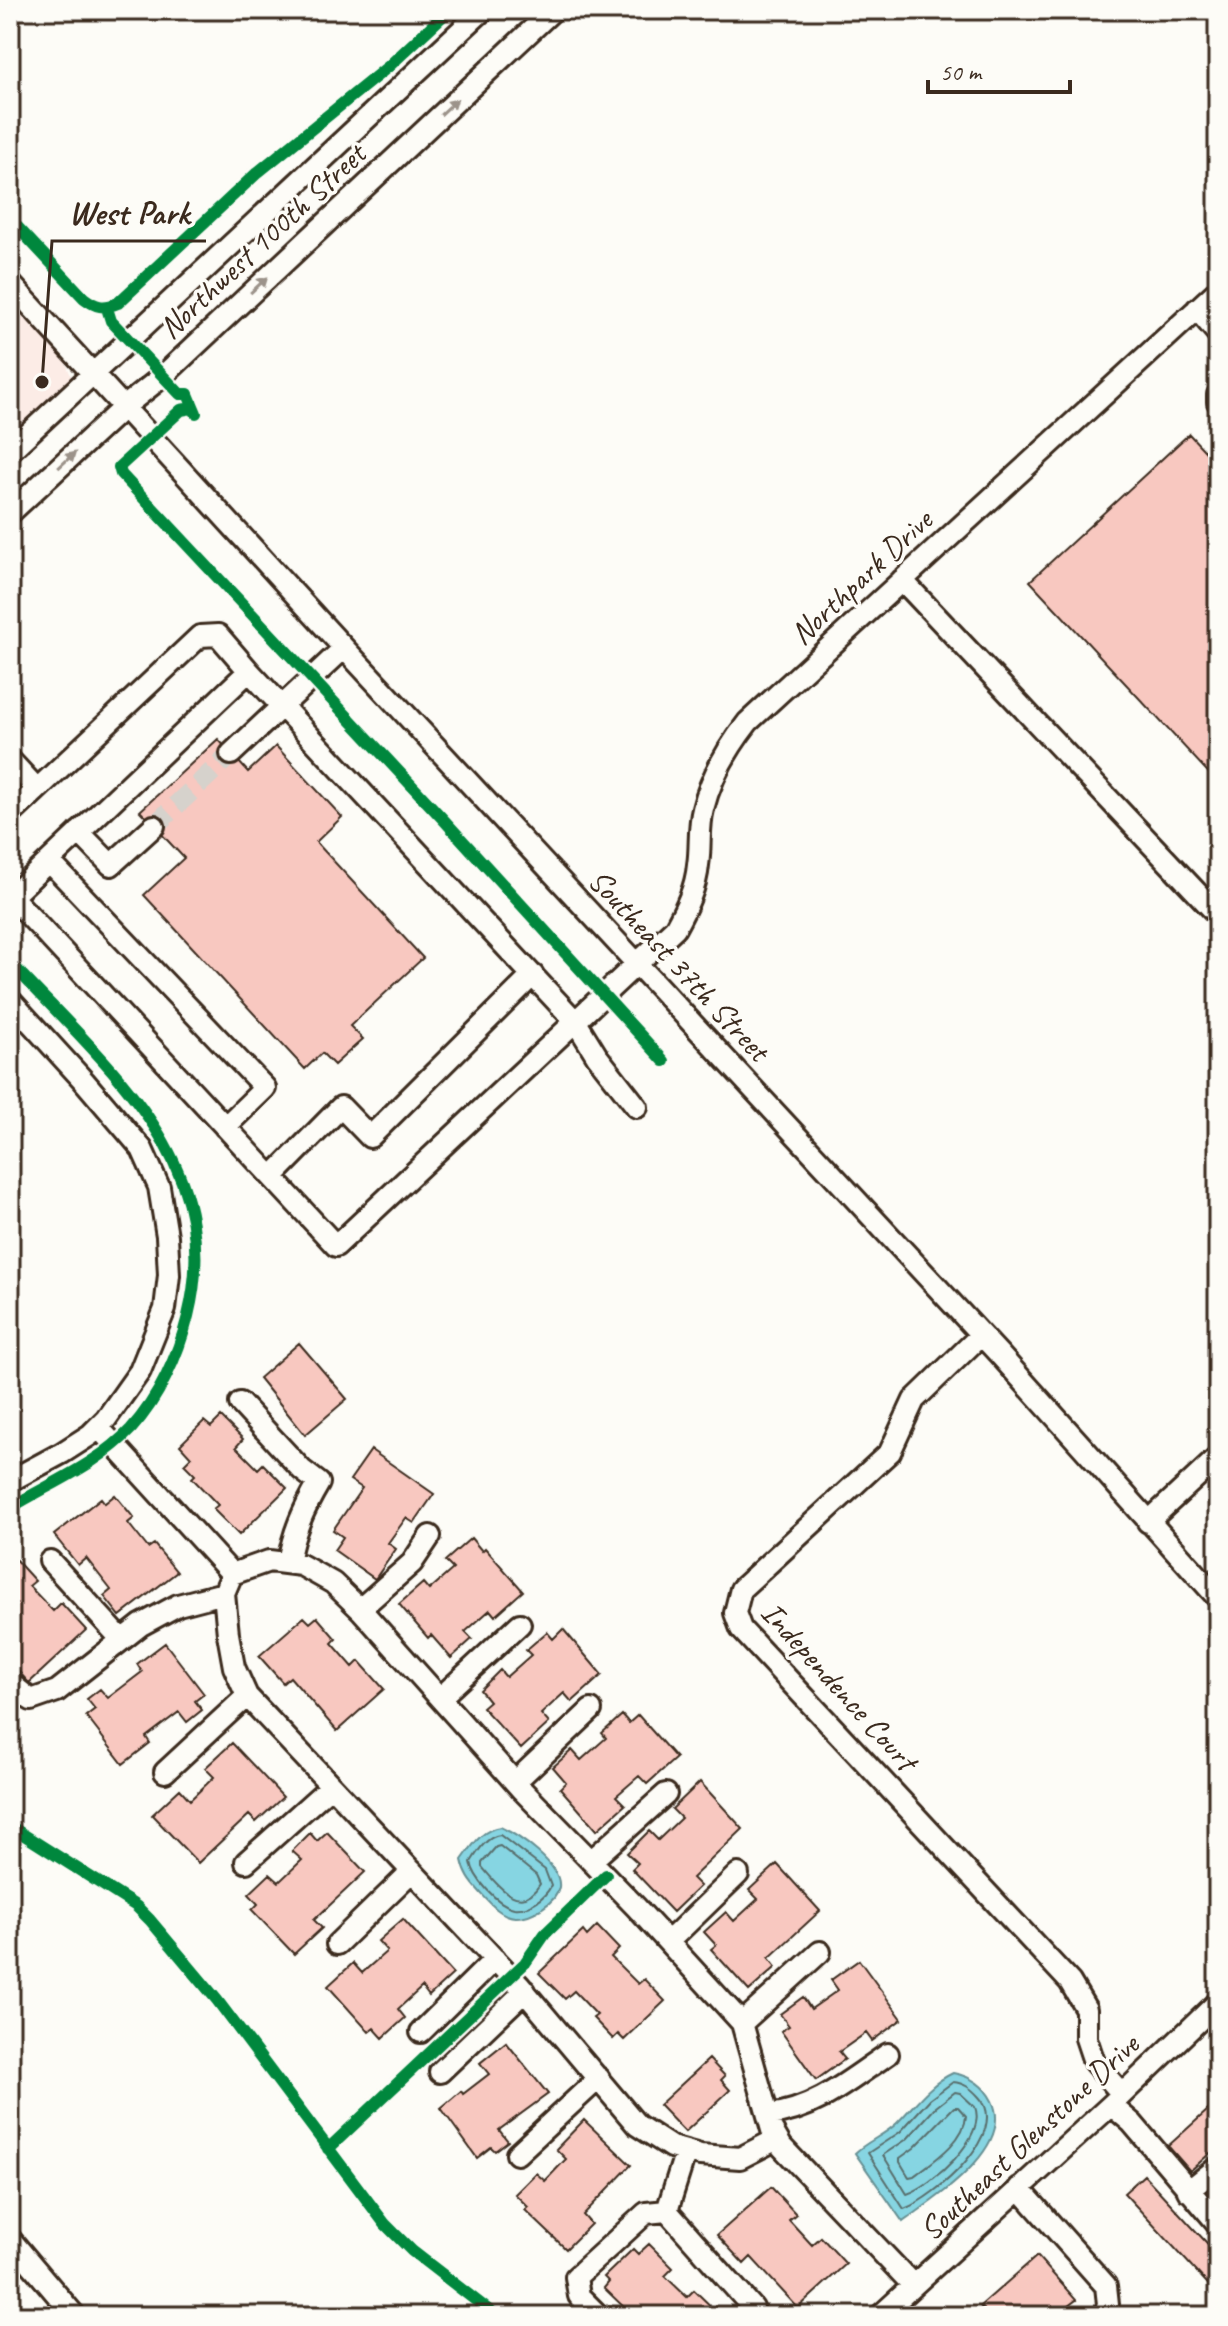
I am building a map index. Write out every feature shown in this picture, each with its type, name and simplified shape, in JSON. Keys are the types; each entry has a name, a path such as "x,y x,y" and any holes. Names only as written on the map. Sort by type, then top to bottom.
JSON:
{"street":[{"name":"Northwest 100th Street","path":"10,451 483,10"},
{"name":"Northwest 100th Street","path":"10,513 124,407 163,376 553,10"},
{"name":"Southeast 37th Street","path":"10,283 981,1335 1218,1598"},
{"name":"Northpark Drive","path":"272,1177 336,1246 638,965 675,928 686,909 699,863 703,811 727,748 748,722 1218,290"},
{"path":"1197,309 1218,334"},
{"path":"1218,395 1218,402"},
{"path":"902,580 1218,915"},
{"path":"10,815 200,636 218,635 576,1022 597,1056 637,1107"},
{"path":"231,754 344,648"},
{"path":"249,671 10,897 272,1177 341,1107 370,1137 533,975"},
{"path":"10,760 37,789"},
{"path":"79,832 111,865 154,826"},
{"path":"49,861 265,1088 225,1127"},
{"path":"10,1000 142,1149 159,1187 167,1236 169,1275 165,1309 140,1371 98,1427 62,1453 10,1481"},
{"name":"Independence Court","path":"981,1335 914,1400 890,1452 741,1589 735,1613 741,1629 1070,1982 1086,2009 1086,2038 1094,2062 1116,2100 1218,2224"},
{"path":"240,1403 302,1470 319,1483 293,1533 288,1563"},
{"path":"98,1427 228,1583 234,1667 247,1696 525,1991 637,2125 671,2147 700,2155 740,2158 777,2139"},
{"path":"1148,1522 1218,1457"},
{"path":"360,1609 412,1563 430,1536"},
{"path":"50,1561 122,1640"},
{"path":"10,1683 31,1700 57,1691 141,1625 269,1561 301,1565 333,1583 742,2023 769,2115 782,2147 912,2284"},
{"path":"440,1698 520,1624"},
{"path":"165,1772 247,1696"},
{"path":"515,1782 591,1710"},
{"path":"246,1862 331,1786"},
{"path":"591,1861 666,1794"},
{"path":"337,1944 412,1871"},
{"path":"668,1942 738,1874"},
{"path":"742,2023 820,1952"},
{"path":"421,2032 495,1959"},
{"path":"440,2072 525,1991"},
{"name":"Southeast Glenstone Drive","path":"880,2316 1218,2002"},
{"path":"769,2115 792,2113 821,2100 888,2054"},
{"path":"517,2154 599,2078"},
{"path":"667,2211 686,2151"},
{"path":"1188,2191 1218,2167"},
{"path":"1019,2188 1106,2286 1108,2304 1104,2316"},
{"path":"667,2211 753,2308"},
{"path":"599,2316 579,2296 576,2277 646,2213 667,2211"},
{"path":"10,2239 75,2316"}],"shaded area":[{"path":"10,302 65,361 76,388 75,401 70,410 10,467"}],"water":[{"path":"500,1827 537,1852 554,1869 558,1878 559,1887 553,1899 542,1908 521,1917 504,1914 495,1908 471,1881 463,1865 462,1860 478,1839"},
{"path":"953,2073 976,2082 989,2095 996,2119 992,2136 968,2170 903,2222 855,2153 892,2127 929,2089"}],"building":[{"path":"1189,434 1218,465 1218,783 1030,581"},
{"path":"218,739 248,772 276,746 342,817 316,842 423,958 350,1026 363,1039 334,1065 322,1053 305,1069 144,895 184,858 140,811"},
{"path":"299,1343 347,1399 305,1435 259,1378"},
{"path":"221,1417 243,1439 236,1447 258,1469 263,1464 287,1488 239,1535 213,1509 218,1505 192,1478 195,1475 184,1464 191,1457 180,1445 204,1421 211,1427"},
{"path":"371,1450 434,1494 414,1523 406,1518 388,1543 396,1549 375,1579 334,1550 343,1537 333,1530 362,1488 350,1480"},
{"path":"115,1495 134,1518 128,1523 148,1548 154,1544 177,1572 120,1616 104,1596 111,1590 86,1558 78,1565 54,1535 101,1498 105,1503"},
{"path":"471,1538 482,1551 485,1548 523,1591 495,1616 490,1610 465,1632 472,1639 451,1658 431,1635 428,1638 399,1604 423,1583 429,1590 453,1569 445,1561"},
{"path":"14,1558 35,1581 29,1586 53,1611 61,1603 86,1630 29,1683 10,1662 13,1649 10,1646 10,1562"},
{"path":"304,1617 310,1623 317,1617 336,1639 332,1643 353,1667 359,1661 384,1689 337,1731 290,1677 283,1683 259,1656"},
{"path":"563,1629 602,1675 572,1702 564,1693 541,1714 549,1723 521,1749 482,1707 489,1701 480,1690 500,1670 506,1677 531,1655 526,1650 547,1632 553,1639"},
{"path":"165,1643 204,1694 195,1701 202,1710 187,1722 179,1712 146,1737 150,1743 123,1764 86,1716 95,1709 87,1699 100,1689 108,1698 142,1672 137,1664"},
{"path":"622,1715 629,1723 638,1715 676,1758 647,1784 639,1776 616,1796 625,1805 597,1830 560,1788 566,1782 553,1767 572,1750 581,1760 606,1738 602,1733"},
{"path":"232,1743 283,1797 256,1822 249,1815 198,1863 152,1815 180,1789 190,1800 214,1777 205,1768"},
{"path":"700,1782 743,1829 692,1878 700,1886 673,1912 632,1869 638,1863 627,1853 649,1831 658,1840 681,1818 672,1809"},
{"path":"327,1832 365,1872 314,1920 322,1928 294,1954 252,1910 258,1904 249,1894 270,1874 279,1882 302,1860 292,1851 310,1833 317,1841"},
{"path":"777,1864 820,1911 769,1958 776,1967 749,1991 711,1949 716,1945 704,1932 726,1912 734,1921 758,1899 749,1890"},
{"path":"403,1919 453,1974 429,1996 422,1987 398,2009 405,2018 383,2038 374,2028 369,2032 328,1986 353,1963 362,1973 387,1951 378,1941"},
{"path":"597,1926 619,1949 611,1957 638,1984 644,1979 665,2001 624,2040 618,2034 613,2039 593,2018 597,2015 574,1991 565,1999 539,1973 583,1931 587,1936"},
{"path":"859,1960 902,2019 872,2041 866,2033 839,2052 845,2059 816,2080 781,2031 789,2026 780,2014 803,1997 811,2009 838,1990 831,1980"},
{"path":"506,2042 548,2094 499,2130 508,2141 495,2151 491,2147 477,2158 441,2108 489,2074 480,2063"},
{"path":"709,2059 725,2076 721,2080 730,2090 685,2132 659,2105"},
{"path":"1218,2101 1218,2146 1190,2171 1168,2146"},
{"path":"584,2120 631,2165 583,2215 591,2224 566,2249 525,2210 528,2207 515,2194 536,2173 545,2181 566,2159 556,2149"},
{"path":"1144,2175 1218,2255 1218,2295 1124,2193"},
{"path":"771,2187 796,2214 789,2220 812,2245 821,2237 846,2264 798,2308 751,2257 744,2264 717,2235"},
{"path":"649,2244 673,2268 665,2276 687,2297 694,2290 721,2316 633,2316 604,2288 609,2282 604,2277 633,2249 638,2254"},
{"path":"1037,2256 1076,2300 1055,2316 976,2316 983,2309 980,2306"}],"tunnel":[{"path":"154,826 231,754"}],"cycle path":[{"path":"10,219 84,298 100,306 118,303 257,173 389,66 449,10"},
{"path":"107,308 111,321 180,394 188,394 196,413"},
{"path":"192,408 181,410 119,467 121,474 664,1061"},
{"path":"10,962 118,1078 149,1119 174,1162 190,1209 195,1260 188,1316 179,1346 159,1390 141,1417 104,1453 10,1508"},
{"path":"10,1826 136,1906 150,1920 217,2000 385,2224 412,2251 496,2316"},
{"path":"328,2149 525,1963 545,1934 606,1875"}],"place":[{"name":"West Park","path":"42,382"}]}
